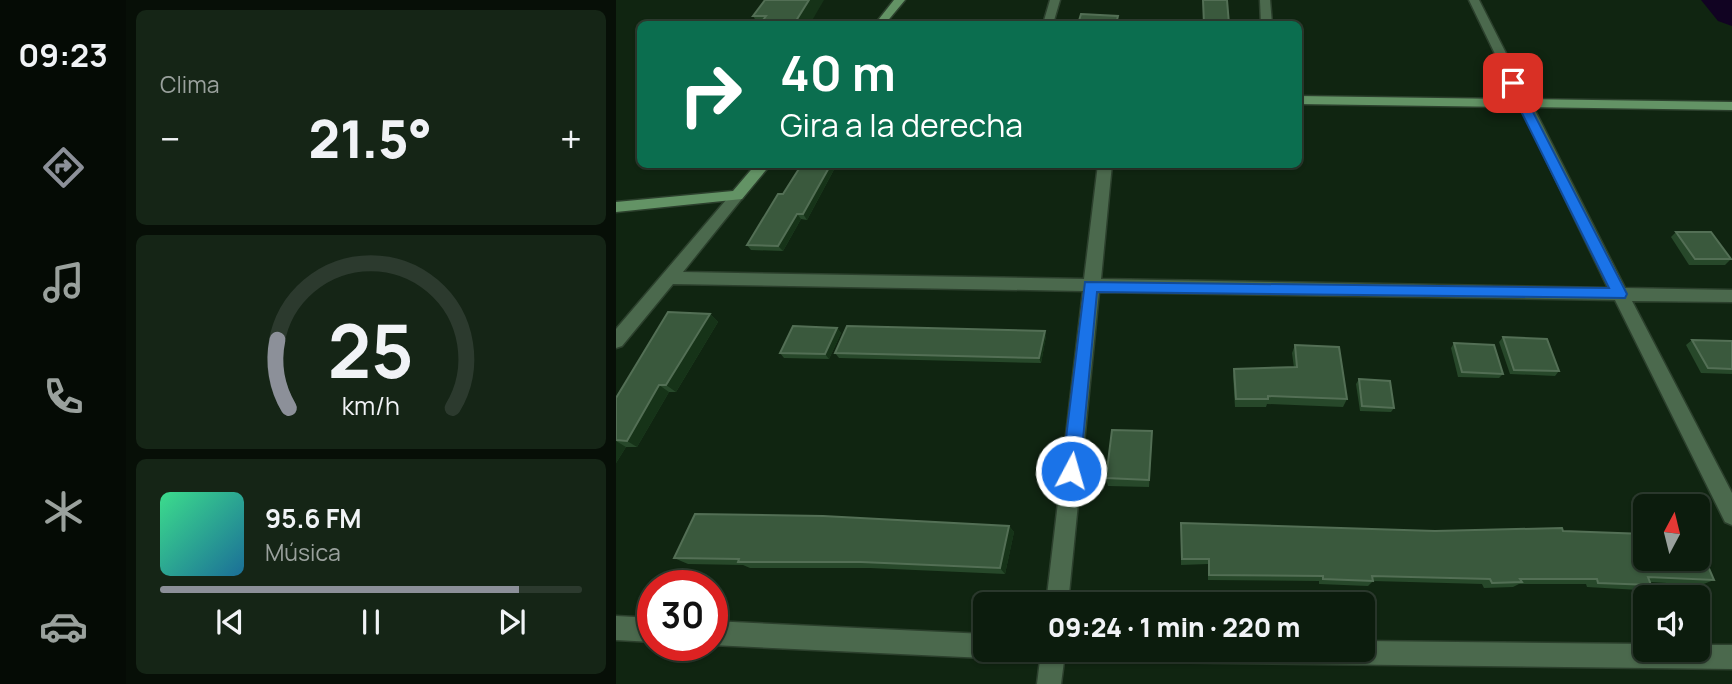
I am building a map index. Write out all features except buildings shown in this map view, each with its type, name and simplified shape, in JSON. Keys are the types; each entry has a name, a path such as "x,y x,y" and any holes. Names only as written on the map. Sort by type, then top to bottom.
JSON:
{"street":[{"path":"882,21 900,0"},
{"path":"1049,21 1055,0"},
{"path":"1265,0 1267,21"},
{"path":"1474,0 1522,103 1732,515"},
{"path":"1302,100 1732,106"},
{"path":"616,341 761,168"},
{"path":"1058,592 1105,168"},
{"path":"616,207 737,196"},
{"path":"669,278 1732,296"},
{"path":"616,628 637,629"},
{"path":"728,634 973,645"},
{"path":"1375,653 1732,657"},
{"path":"1049,684 1052,662"}],"shaded area":[{"path":"1701,0 1732,0 1732,26 1718,21"}],"route":[{"path":"1071,471 1090,286 1619,294 1513,83"}]}
